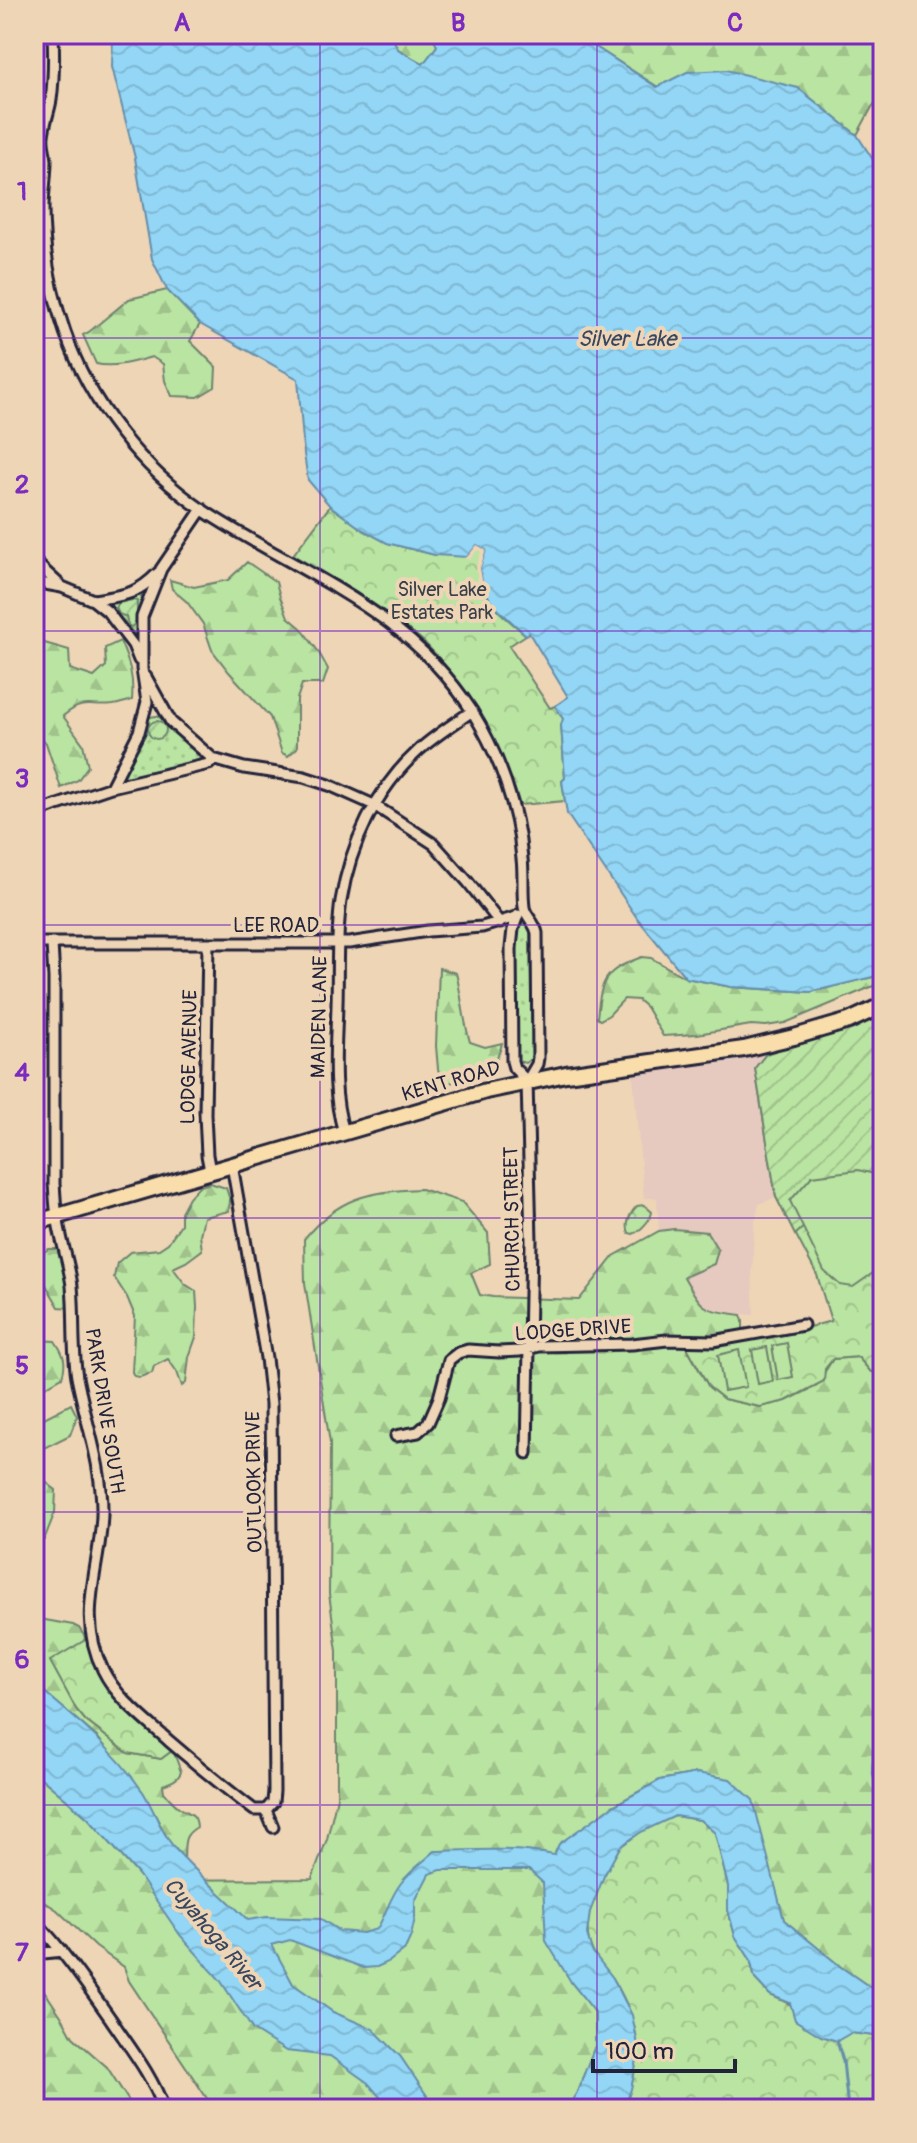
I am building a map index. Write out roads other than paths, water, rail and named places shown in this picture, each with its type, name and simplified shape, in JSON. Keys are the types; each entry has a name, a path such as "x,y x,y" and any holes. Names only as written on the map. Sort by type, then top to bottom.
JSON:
{"main road":[{"name":"KENT ROAD","path":"34,1223 527,1081 744,1049 849,1021 883,1005"}],"street":[{"path":"53,34 52,89 43,137 46,158 39,187 49,275 66,334 85,377 107,413 157,473 202,509 374,610 426,654 472,711 495,755 515,817 522,857 520,914 511,948 512,1061 514,1068 527,1081 538,1058 537,933 533,922 520,914"},
{"path":"34,146 43,137"},
{"path":"93,600 124,595 143,587 161,569 202,509"},
{"path":"34,561 62,587"},
{"path":"111,787 139,732 147,702 142,669 142,617 161,569"},
{"path":"34,582 62,587 93,600 116,622 133,645 142,669 171,722 213,759 244,768 304,777 374,805 434,844 500,923"},
{"name":"MAIDEN LANE","path":"344,1132 337,1103 338,943 345,880 374,805 400,769 418,750 472,711"},
{"path":"34,813 111,787 209,764 213,759"},
{"name":"LEE ROAD","path":"34,943 363,942 428,931 482,927 520,914"},
{"name":"PARK DRIVE SOUTH","path":"52,944 54,1184 57,1216 72,1288 77,1378 95,1450 101,1491 100,1533 89,1612 90,1633 104,1673 118,1692 155,1729 254,1810 270,1806"},
{"name":"LODGE AVENUE","path":"208,944 205,1114 210,1171"},
{"name":"CHURCH STREET","path":"527,1081 531,1241 527,1453"},
{"name":"OUTLOOK DRIVE","path":"232,1165 266,1358 271,1404 270,1806"},
{"name":"LODGE DRIVE","path":"396,1436 418,1432 428,1423 439,1398 449,1360 468,1350 514,1352 539,1346 713,1341 803,1325"},
{"path":"270,1806 273,1827"},
{"path":"34,1920 62,1951 146,2070 164,2109"},
{"path":"34,1959 44,1953 62,1951"}],"water":[{"name":"Silver Lake","path":"113,34 394,34 392,37 398,49 423,64 437,46 432,34 586,34 588,42 657,87 687,72 726,70 798,88 857,135 883,175 883,973 811,992 731,987 686,978 637,918 567,814 562,781 565,778 563,719 555,706 568,697 529,633 526,635 491,603 480,568 486,550 477,545 467,557 435,555 387,543 330,506 308,480 298,379 200,324 167,290 152,259 135,158 112,67"},
{"path":"883,1641 883,1811 872,1770"},
{"name":"Cuyahoga River","path":"34,1683 119,1761 143,1792 173,1846 248,1920 267,1917 321,1919 340,1931 363,1933 377,1929 401,1883 435,1851 510,1850 554,1855 559,1844 611,1807 660,1780 697,1773 730,1779 753,1800 784,1920 841,1967 883,1996 883,2037 851,2033 837,2041 821,2036 795,2020 790,2003 770,1995 755,1979 750,1959 735,1936 728,1910 728,1886 715,1833 700,1820 675,1816 641,1832 620,1847 590,1912 587,1934 592,1951 613,1978 632,2015 639,2050 624,2109 567,2109 595,2046 595,2012 571,1982 546,1941 543,1883 529,1870 441,1870 429,1874 415,1901 415,1918 405,1949 377,1967 364,1968 290,1940 272,1945 293,1984 333,2012 373,2029 400,2056 436,2109 390,2109 368,2083 330,2056 286,2051 253,2030 220,1980 180,1935 138,1874 88,1818 34,1772"}],"waterway":[{"path":"837,2041 843,2061 848,2109"}],"park label":[{"name":"Silver Lake Estates Park","path":"442,600"}]}
